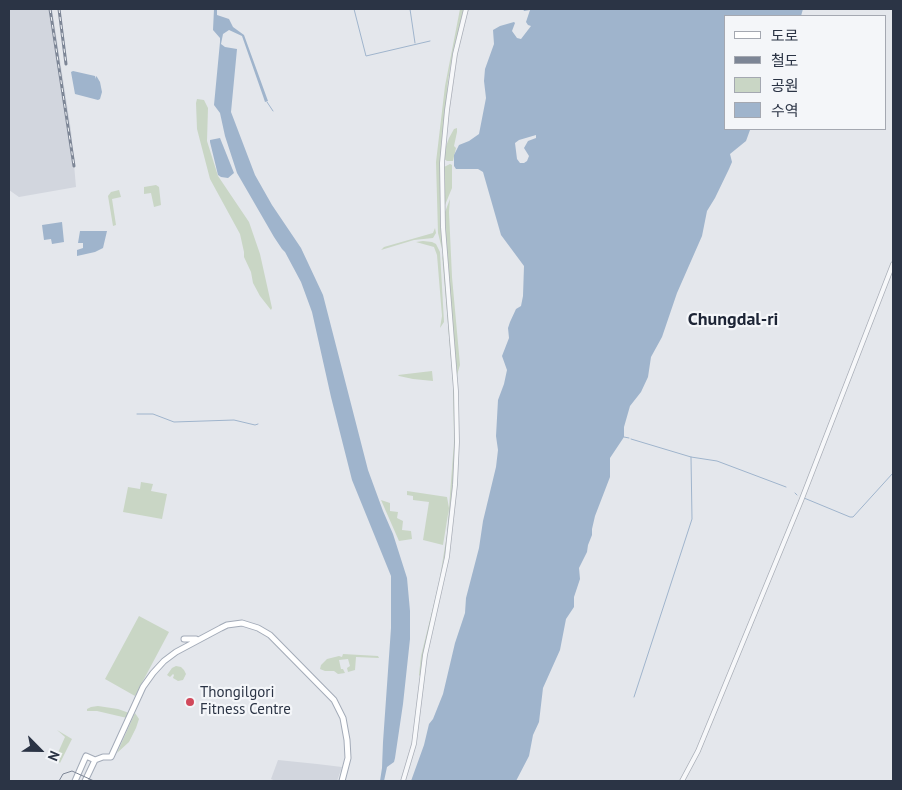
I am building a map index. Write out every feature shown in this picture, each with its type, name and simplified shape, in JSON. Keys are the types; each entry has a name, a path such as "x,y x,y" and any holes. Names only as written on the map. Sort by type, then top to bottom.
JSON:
{"main road":[{"path":"85,781 95,760 111,757 143,687 158,667 170,656 201,638 227,626 242,624 264,630 281,644 327,692 341,712 345,724 348,758 342,781"},
{"path":"184,639 201,638"},
{"path":"75,781 86,756 95,760"}],"street":[{"path":"402,781 414,744 425,655 446,557 455,484 458,442 456,391 443,226 442,163 455,54 466,9"},
{"path":"682,781 698,751 802,499 812,468 893,264"}],"shaded area":[{"path":"9,9 52,9 71,130 76,187 19,197 9,190"},
{"path":"278,760 342,767 337,781 276,781 271,779"}],"green space":[{"path":"460,9 464,9 453,51 448,81 441,160 443,253 438,233 436,162 445,86"},
{"path":"197,99 204,100 208,108 207,141 218,176 249,222 260,254 271,310 253,283 251,272 244,257 240,234 210,179 197,129"},
{"path":"457,128 453,161 447,161 444,159 444,152 449,138 454,129"},
{"path":"452,165 452,188 445,205 444,167"},
{"path":"156,185 159,187 161,205 154,207 151,193 144,194 144,187"},
{"path":"119,190 121,197 112,199 116,225 113,226 108,196 111,192"},
{"path":"450,199 452,277 460,365 457,375 446,248 445,212"},
{"path":"435,228 436,233 433,238 414,240 381,250 384,247 433,233"},
{"path":"423,241 436,244 440,252 444,322 440,328 442,316 437,255 434,247 416,242"},
{"path":"442,255 455,402 455,462 446,548 439,580 447,534 454,442 453,383"},
{"path":"432,371 433,381 398,375"},
{"path":"141,482 153,484 151,491 167,494 162,519 123,512 128,487 140,489"},
{"path":"407,491 447,497 449,508 443,545 423,540 429,502 413,500 413,496 407,495"},
{"path":"381,500 390,503 390,511 398,512 397,518 403,521 402,530 411,531 412,539 399,541"},
{"path":"438,586 420,676 421,656"},
{"path":"139,616 169,632 135,696 105,679"},
{"path":"343,654 378,656 379,658 356,657 355,670 348,672 347,668 350,666 348,659 339,660 341,669 345,673 338,674 334,671 320,669 327,659 342,657"},
{"path":"176,666 181,667 186,674 183,680 178,681 173,678 173,674 170,677 167,675"},
{"path":"98,706 129,713 127,718 97,711 87,711 91,707"},
{"path":"135,713 139,719 136,728 129,742 117,753"},
{"path":"57,730 72,739 60,763 57,760 57,755 65,737"}],"water":[{"path":"214,9 217,9 217,15 229,19 233,27 244,35 268,101 265,102 242,36 229,30 223,34 221,44 225,47 237,49 231,112 255,175 272,205 301,248 323,295 368,470 393,534 407,578 410,639 403,704 395,758 394,762 387,767 384,781 380,781 391,628 391,576 352,480 312,312 301,282 237,173 220,113 214,105 220,38 213,30"},
{"path":"523,9 803,9 801,15 724,15 724,130 750,130 746,141 730,154 732,162 707,211 702,236 677,293 662,337 651,357 648,377 641,392 630,406 624,427 624,437 610,458 610,477 595,516 587,552 579,568 580,579 574,597 574,607 566,619 560,650 543,688 539,722 533,735 529,756 516,781 411,781 424,745 429,724 433,719 443,694 455,643 465,613 466,598 479,548 483,521 496,467 498,400 507,370 502,356 509,338 508,328 510,322 516,309 521,306 523,296 524,266 501,235 483,172 478,169 456,169 454,166 454,155 459,145 479,134 486,98 485,69 494,44 493,30 514,22 512,31 517,38 521,39 531,26 526,22 530,10 524,11","holes":["536,135 536,138 528,141 524,148 529,156 527,161 520,163 517,159 515,143"]},
{"path":"71,72 95,76 95,79 97,77 102,92 100,99 75,94"},
{"path":"220,138 234,173 228,178 218,175 210,142 210,140"},
{"path":"62,222 64,242 52,244 51,239 44,240 42,225"},
{"path":"80,231 107,231 103,248 77,256 77,250 83,248 83,243 78,243"}],"waterway":[{"path":"354,9 366,56 430,41"},
{"path":"410,9 415,43"},
{"path":"267,102 273,111"},
{"path":"137,414 153,414 174,422 234,420 258,424"},
{"path":"624,437 629,438"},
{"path":"631,439 691,457 717,461 786,487"},
{"path":"634,697 692,519 691,457"},
{"path":"804,498 853,517 893,473"}],"tram line":[{"path":"59,781 63,774 72,771 94,781"}],"railway":[{"path":"50,9 74,166"},
{"path":"59,9 66,64"}],"place":[{"name":"Thongilgori Fitness Centre","path":"190,702"}],"district":[{"name":"Chungdal-ri","path":"733,320"}]}
